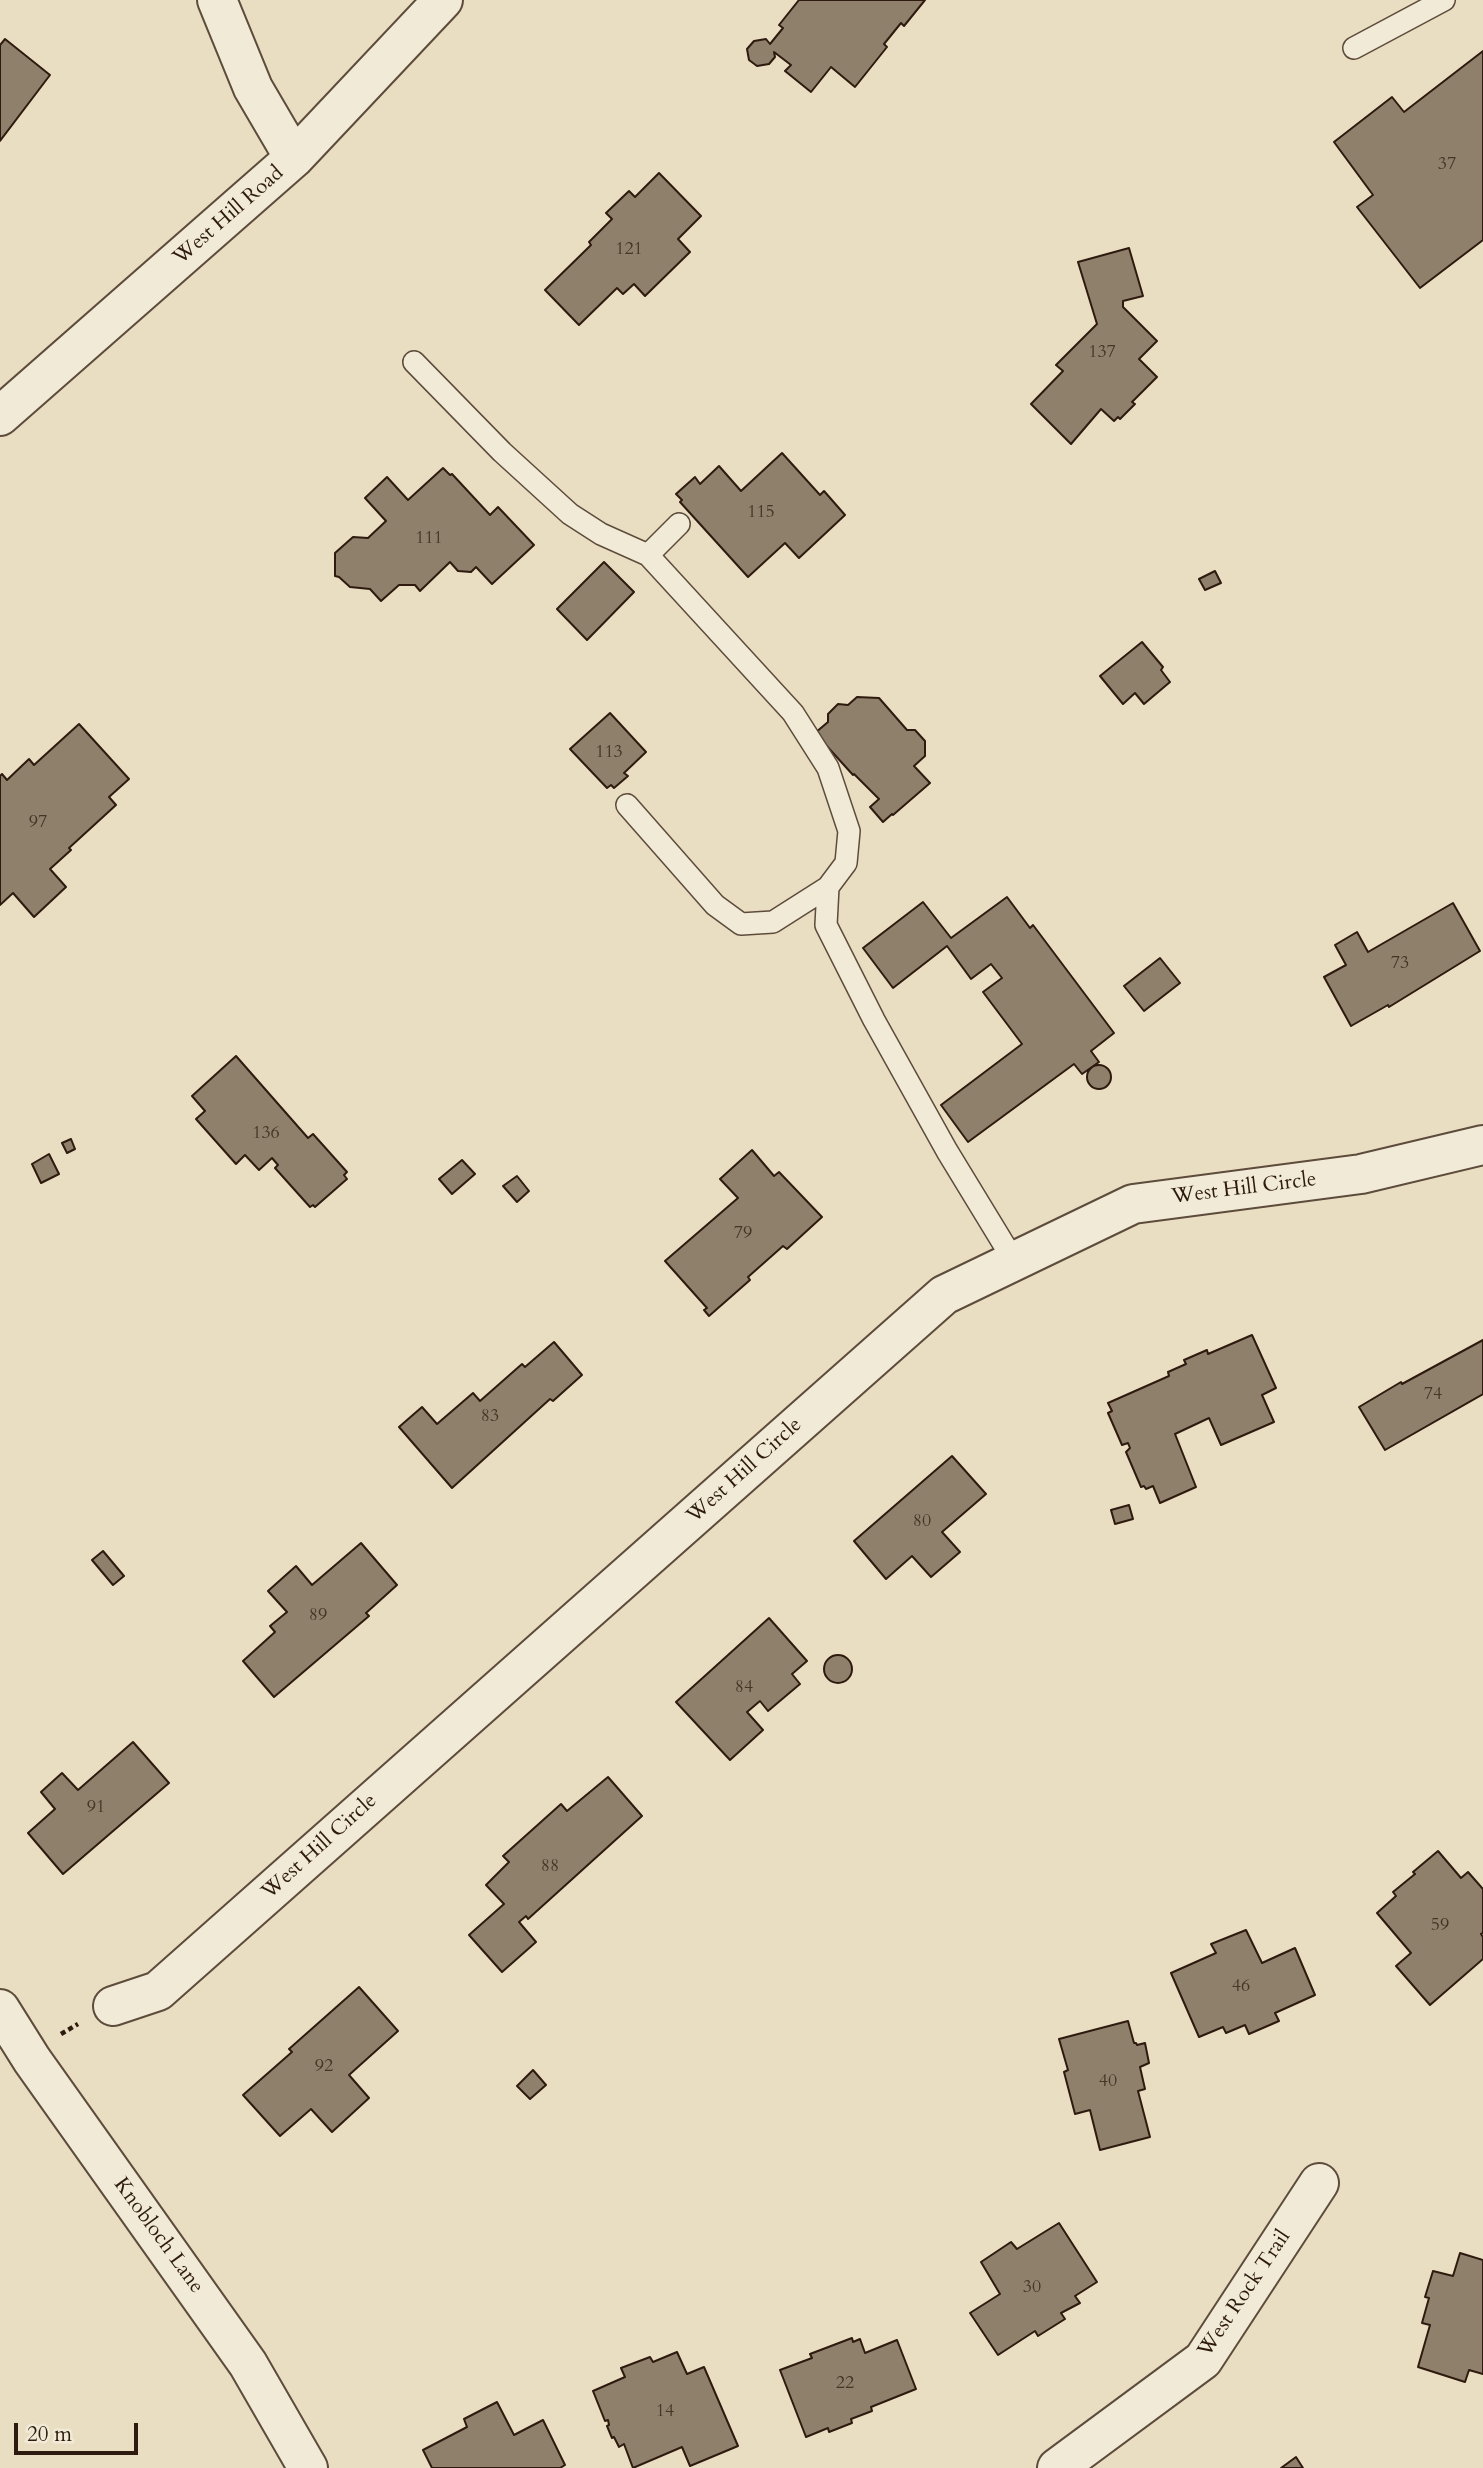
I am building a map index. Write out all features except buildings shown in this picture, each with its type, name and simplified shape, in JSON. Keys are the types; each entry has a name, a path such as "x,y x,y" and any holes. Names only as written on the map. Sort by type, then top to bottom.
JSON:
{"street":[{"path":"217,0 253,88 294,158"},
{"name":"West Hill Road","path":"0,416 294,158 443,0"},
{"name":"West Hill Circle","path":"113,2006 158,1992 944,1295 1133,1204 1361,1174 1483,1145"},
{"name":"Knobloch Lane","path":"0,2009 28,2054 248,2364 308,2468"},
{"name":"West Rock Trail","path":"1056,2468 1203,2360 1319,2183"}],"lane":[{"path":"1354,48 1444,0"},
{"path":"414,362 502,452 570,514 601,534 648,555 793,713 828,768 849,831 846,863 828,887 773,922 741,924 715,905 627,805"},
{"path":"648,555 679,524"},
{"path":"828,887 826,925 874,1020 1014,1261"}],"path":[{"path":"28,2054 113,2006"}]}
